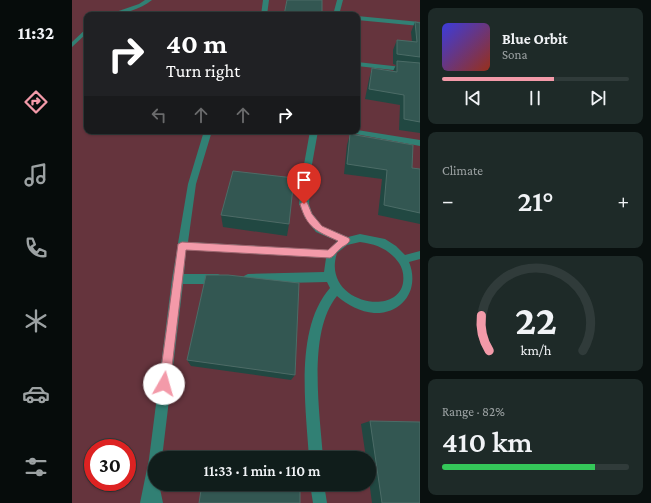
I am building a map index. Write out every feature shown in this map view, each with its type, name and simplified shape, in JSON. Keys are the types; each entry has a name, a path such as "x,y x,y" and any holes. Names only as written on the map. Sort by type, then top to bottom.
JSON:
{"street":[{"path":"119,12 141,5 149,0"},
{"path":"264,12 266,0"},
{"path":"337,12 340,0"},
{"path":"360,18 420,24"},
{"path":"72,45 84,33"},
{"path":"360,64 420,71"},
{"path":"360,133 420,143"},
{"path":"156,451 177,279 192,184 207,134"},
{"path":"313,134 307,170 304,204 308,215 319,229 346,240"},
{"path":"360,238 376,240 392,248 403,260 409,274 408,289 400,300 385,307 368,307 350,300 337,288 330,277 330,254 337,246 346,240 360,238"},
{"path":"182,246 330,254"},
{"path":"403,260 420,255"},
{"path":"177,279 330,277"},
{"path":"316,451 312,354 317,325 324,306 337,288"},
{"path":"147,503 150,491"},
{"path":"154,491 156,503"},
{"path":"318,491 320,503"}],"shaded area":[{"path":"72,0 420,0 420,503 72,503"}],"building":[{"path":"287,0 322,0 322,12 285,12"},
{"path":"415,22 420,23 420,57 397,54 397,40 417,42"},
{"path":"397,61 420,63 420,122 404,119 404,95 369,89 372,68 397,72"},
{"path":"350,134 413,145 412,168 420,169 420,213 384,205 387,170 347,164"},
{"path":"233,171 294,178 289,224 221,215"},
{"path":"206,275 228,275 299,283 295,375 187,360"},
{"path":"370,421 420,422 420,503 382,503 376,462 376,451 374,451"},
{"path":"201,491 300,491 300,503 199,503"}],"route":[{"path":"164,384 182,246 330,254 337,246 346,240 319,229 308,215 304,204"}]}
